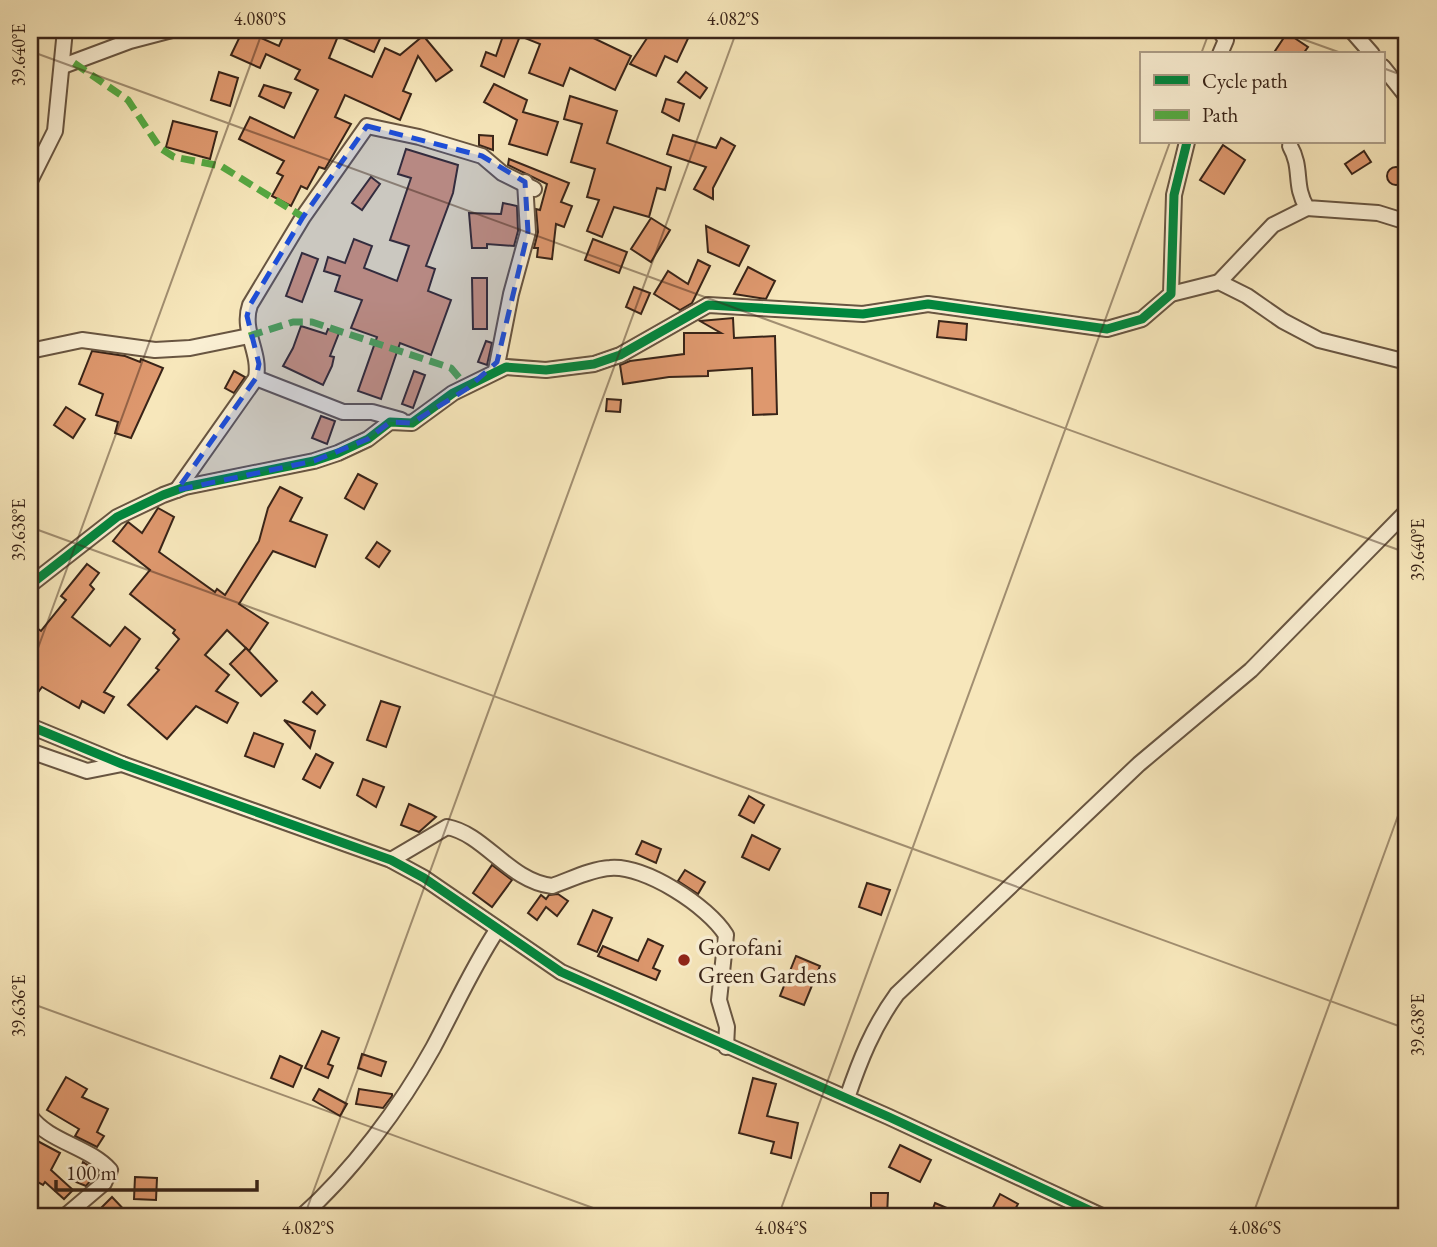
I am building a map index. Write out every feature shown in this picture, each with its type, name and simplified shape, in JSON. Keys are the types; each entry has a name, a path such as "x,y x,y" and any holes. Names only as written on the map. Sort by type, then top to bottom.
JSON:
{"street":[{"path":"30,181 55,131 65,30"},
{"path":"63,66 130,41 172,30"},
{"path":"1219,30 1226,40 1221,52"},
{"path":"1351,30 1370,52"},
{"path":"1384,68 1407,97"},
{"path":"177,490 256,378 259,364 249,336 247,316 250,305 303,217 367,126 419,137 482,156 502,173 530,185 528,232 496,366"},
{"path":"1171,293 1172,208 1188,144"},
{"path":"1290,146 1299,164 1298,187 1307,208"},
{"path":"30,585 117,517 177,490 314,461 368,439 390,422 412,423 453,393 468,388 496,366 568,369 620,355 708,305 863,314 928,304 978,309 1057,324 1102,329 1142,319 1171,293 1219,282 1273,225 1307,208 1377,213 1407,222"},
{"path":"1219,282 1319,340 1407,362"},
{"path":"30,351 82,340 99,340 144,351 249,336"},
{"path":"256,378 342,412 372,412 412,423"},
{"path":"847,1098 863,1048 878,1020 897,994 1139,764 1251,670 1407,511"},
{"path":"30,726 121,764 391,860 424,878 561,972 726,1047 847,1098 1104,1217"},
{"path":"30,751 88,771 121,764"},
{"path":"391,860 447,827 468,837 519,873 545,885 552,886 608,868 620,868 680,893 695,902 726,935 719,999 727,1027 726,1047"},
{"path":"301,1217 346,1170 412,1082 468,975 497,930"},
{"path":"30,1116 48,1132 81,1149 110,1170 104,1183 64,1217"}],"highlighted area":[{"path":"367,126 482,156 525,182 528,232 497,362 468,388 412,423 390,422 368,439 314,461 177,490 256,378 259,364 247,316 250,305 303,217"}],"building":[{"path":"243,30 279,46 286,30 383,32 374,52 338,36 329,58 372,77 385,48 400,55 430,30 426,39 452,70 436,81 418,56 403,91 411,94 400,120 345,95 335,117 351,124 325,169 319,167 307,189 301,186 291,206 272,196 283,176 277,173 284,161 239,139 250,117 294,138 318,90 295,79 300,70 266,54 260,68 231,55"},
{"path":"505,30 591,30 589,36 631,56 615,90 570,68 563,86 529,73 540,44 520,36 504,77 481,66 486,52 496,56"},
{"path":"664,30 692,30 677,62 665,56 656,76 630,64 651,32 660,37"},
{"path":"1287,33 1308,47 1304,52 1274,52"},
{"path":"219,72 238,78 230,106 211,100"},
{"path":"686,72 707,88 700,98 678,82"},
{"path":"494,84 527,100 523,112 558,122 547,155 509,144 517,120 484,102"},
{"path":"264,85 291,93 284,108 259,96"},
{"path":"570,96 617,111 607,143 671,167 665,190 657,188 649,217 614,207 602,237 587,231 599,200 587,197 595,169 571,162 582,124 564,119"},
{"path":"666,99 684,104 679,121 662,112"},
{"path":"173,121 217,132 210,159 166,147"},
{"path":"479,135 493,136 493,150 479,145"},
{"path":"673,135 716,148 721,138 735,146 713,188 713,199 694,189 706,167 667,154"},
{"path":"1223,145 1245,160 1224,194 1200,180"},
{"path":"406,149 458,165 453,193 426,266 435,269 428,291 451,300 431,355 400,343 381,399 358,391 377,337 351,328 362,300 335,291 340,276 324,271 328,257 345,263 354,239 372,246 364,268 397,281 409,246 390,240 411,178 398,174"},
{"path":"1364,151 1371,162 1352,174 1345,164"},
{"path":"509,159 569,183 561,202 572,206 564,227 556,224 552,259 537,257 538,248 534,248 538,232 536,209 540,210 547,184 508,165"},
{"path":"1396,167 1402,170 1405,176 1402,182 1396,185 1390,182 1387,176 1390,170"},
{"path":"371,177 380,184 362,210 352,203"},
{"path":"503,203 517,206 518,231 514,246 487,244 487,248 472,248 469,213 501,214"},
{"path":"651,218 670,230 651,262 631,249"},
{"path":"706,226 749,246 739,266 708,252"},
{"path":"593,239 627,252 619,273 585,260"},
{"path":"302,253 318,259 302,302 286,296"},
{"path":"698,260 710,266 692,303 680,310 654,294 668,271 688,284"},
{"path":"748,267 775,281 766,299 734,294"},
{"path":"472,278 487,278 487,329 473,329"},
{"path":"634,287 650,293 641,314 626,307"},
{"path":"733,318 734,338 775,336 777,414 753,415 752,368 708,371 708,376 669,377 623,384 620,365 630,361 684,354 684,333 721,333 700,321"},
{"path":"939,321 967,324 966,340 937,337"},
{"path":"301,326 326,334 328,329 339,333 330,356 334,357 332,366 323,385 283,366"},
{"path":"486,341 492,343 487,365 478,362"},
{"path":"92,351 125,356 140,362 141,359 163,368 131,438 115,433 118,422 96,415 103,394 79,384"},
{"path":"234,371 245,377 234,393 225,388"},
{"path":"414,371 425,375 413,408 402,404"},
{"path":"607,399 621,400 620,412 606,411"},
{"path":"66,407 85,419 73,438 54,425"},
{"path":"321,416 335,421 327,444 312,438"},
{"path":"358,474 377,484 364,509 345,498"},
{"path":"280,487 302,498 290,521 327,535 315,567 273,551 239,604 268,623 249,651 227,630 205,655 229,675 216,691 238,703 227,723 196,706 167,739 128,705 159,670 156,668 179,639 173,633 175,630 130,594 150,570 113,541 128,522 142,533 158,508 174,517 159,552 215,592 217,589 225,595 259,541 268,508"},
{"path":"377,542 390,551 379,567 366,558"},
{"path":"87,564 99,573 90,585 94,589 72,617 110,646 125,627 140,639 104,692 114,697 104,713 82,701 79,708 42,687 36,695 30,690 30,623 41,631 66,600 61,596"},
{"path":"246,648 277,681 261,696 230,664"},
{"path":"312,692 325,705 317,714 303,702"},
{"path":"381,701 400,707 386,747 367,740"},
{"path":"284,720 315,731 310,748"},
{"path":"254,733 283,744 274,767 245,756"},
{"path":"316,754 333,763 320,788 303,779"},
{"path":"363,779 384,787 376,807 357,795"},
{"path":"749,796 764,805 754,823 739,815"},
{"path":"409,804 436,817 419,832 401,825"},
{"path":"752,835 780,849 769,870 742,857"},
{"path":"642,841 661,849 656,863 636,854"},
{"path":"492,865 512,880 492,907 473,893"},
{"path":"685,870 705,882 698,894 678,881"},
{"path":"867,883 890,890 881,915 859,907"},
{"path":"558,894 568,901 557,916 546,907 537,920 528,913 541,895 546,899 549,895"},
{"path":"593,910 612,918 597,952 578,944"},
{"path":"648,939 663,946 653,968 660,971 656,980 598,956 603,946 638,961"},
{"path":"796,956 820,966 804,1005 780,996"},
{"path":"322,1031 339,1038 328,1064 333,1066 328,1078 305,1068"},
{"path":"362,1054 386,1062 381,1076 358,1068"},
{"path":"280,1056 302,1066 293,1087 271,1078"},
{"path":"66,1077 87,1089 82,1097 108,1109 97,1132 104,1136 97,1147 75,1136 79,1129 47,1110"},
{"path":"753,1078 776,1084 767,1116 798,1123 791,1158 771,1153 774,1142 739,1133"},
{"path":"319,1089 347,1104 340,1116 313,1100"},
{"path":"359,1089 392,1096 383,1108 356,1104"},
{"path":"30,1137 60,1153 51,1170 73,1190 64,1199 45,1182 43,1185 30,1178"},
{"path":"900,1145 931,1160 920,1182 889,1167"},
{"path":"83,1162 98,1172 86,1186 76,1182"},
{"path":"135,1177 157,1178 156,1200 134,1199"},
{"path":"871,1193 888,1193 887,1217 871,1217"},
{"path":"1000,1194 1018,1204 1011,1217 988,1217"},
{"path":"112,1197 131,1217 106,1217 99,1210"},
{"path":"935,1203 968,1217 930,1217"}],"marked path":[{"path":"74,63 128,100 160,148 174,157 221,166 303,217"},
{"path":"249,336 293,322 312,322 451,368 468,388"}],"cycle path":[{"path":"30,585 117,517 163,495 185,487 314,461 338,453 368,439 390,422 412,423 453,393 506,367 546,370 594,364 620,355 708,305 863,314 928,304 1107,329 1142,319 1171,294 1174,195 1187,144"},
{"path":"30,726 122,764 391,860 424,878 561,972 889,1117 1104,1217"}],"place":[{"name":"Gorofani Green Gardens","path":"684,960"}]}
